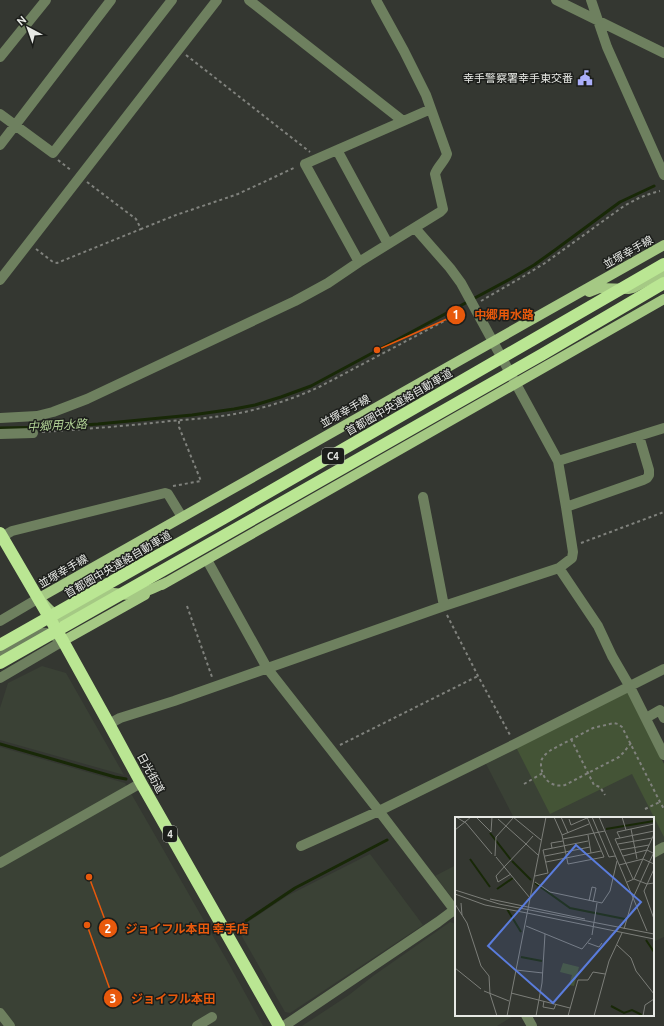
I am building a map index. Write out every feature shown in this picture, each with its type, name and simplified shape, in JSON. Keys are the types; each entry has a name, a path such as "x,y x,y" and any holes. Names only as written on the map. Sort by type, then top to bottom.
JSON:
{"highway":[{"name":"首都圏中央連絡自動車道","path":"0,645 224,518 664,264"},
{"name":"C4","path":"0,662 523,365 664,283"},
{"name":"日光街道","path":"1,536 39,598 141,783 279,1026"}],"main road":[{"name":"並塚幸手線","path":"39,598 664,245"},
{"path":"554,307 599,288 633,288 664,272"},
{"path":"63,641 664,299"},
{"path":"39,598 56,615 63,618 111,592 128,596 134,595 168,582"}],"street":[{"path":"0,57 46,0"},
{"path":"0,145 111,0"},
{"path":"0,114 53,153 172,0"},
{"path":"0,280 217,0"},
{"path":"249,0 403,121"},
{"path":"0,418 45,415 87,399 295,301 328,283 443,209 435,174 446,158 447,154 426,95 376,0"},
{"path":"556,0 664,53"},
{"path":"591,0 607,48 664,175"},
{"path":"359,262 305,164 432,109"},
{"path":"337,150 388,244"},
{"path":"109,724 120,718 444,606 559,568 572,558 572,545 558,461 461,283 415,228"},
{"path":"558,461 664,428"},
{"path":"0,434 32,433"},
{"path":"566,507 647,478 649,475 649,470 639,436"},
{"path":"1,536 12,531 165,493 168,494 182,517"},
{"path":"423,498 444,606"},
{"path":"206,560 267,668 455,911 284,1026"},
{"path":"559,568 598,626 612,656 630,687 664,755"},
{"path":"0,621 39,598"},
{"path":"0,651 41,632 54,635 63,641 0,678"},
{"path":"302,846 379,811 664,669"},
{"path":"646,718 660,710 664,718"},
{"path":"0,863 141,783"},
{"path":"654,852 664,847"},
{"path":"0,1013 10,1026"},
{"path":"527,1016 532,1026"},
{"path":"197,1026 212,1017"}],"path":[{"path":"179,50 314,155 317,159"},
{"path":"53,153 56,158 136,219 141,229"},
{"path":"29,244 57,263 176,215 238,194 305,164"},
{"path":"32,433 217,417 249,411 301,395 335,378 471,302 524,276 545,263 624,206 648,194 660,191"},
{"path":"165,493 168,487 201,481 179,427 179,421"},
{"path":"572,545 664,512"},
{"path":"187,606 216,686"},
{"path":"444,606 448,618 515,744"},
{"path":"331,750 478,676"},
{"path":"631,743 619,757 569,783 560,786 554,785 549,782 543,773 541,765 542,759 546,754 593,728 614,723 618,724 622,727 631,743 664,809"},
{"path":"571,739 594,785 600,787 605,795"},
{"path":"524,784 543,773"},
{"path":"646,809 660,802"}],"shaded area":[{"path":"42,666 66,673 124,775 0,740 0,708 8,683"},
{"path":"626,693 664,764 664,937 654,942 654,817 513,817 485,762"},
{"path":"0,747 125,783 263,1026 0,1026"},
{"path":"370,854 423,925 290,1013 285,1012 240,933 249,926 248,922 287,896"},
{"path":"455,866 455,902 435,876"},
{"path":"450,922 455,924 455,1016 513,1016 497,1026 302,1026 349,995 373,976"}],"green space":[{"path":"626,693 629,693 664,764 664,837 632,774 550,814 516,747"}],"waterway":[{"name":"中郷用水路","path":"0,428 56,427 192,415 255,405 311,386 510,279 534,265 620,202 654,186"},
{"path":"0,744 126,779"},
{"path":"246,921 295,888 387,840"}],"place":[{"name":"幸手警察署幸手東交番","path":"585,78"},
{"name":"中郷用水路","path":"377,350"},
{"name":"ジョイフル本田 幸手店","path":"89,877"},
{"name":"ジョイフル本田","path":"87,925"}]}
